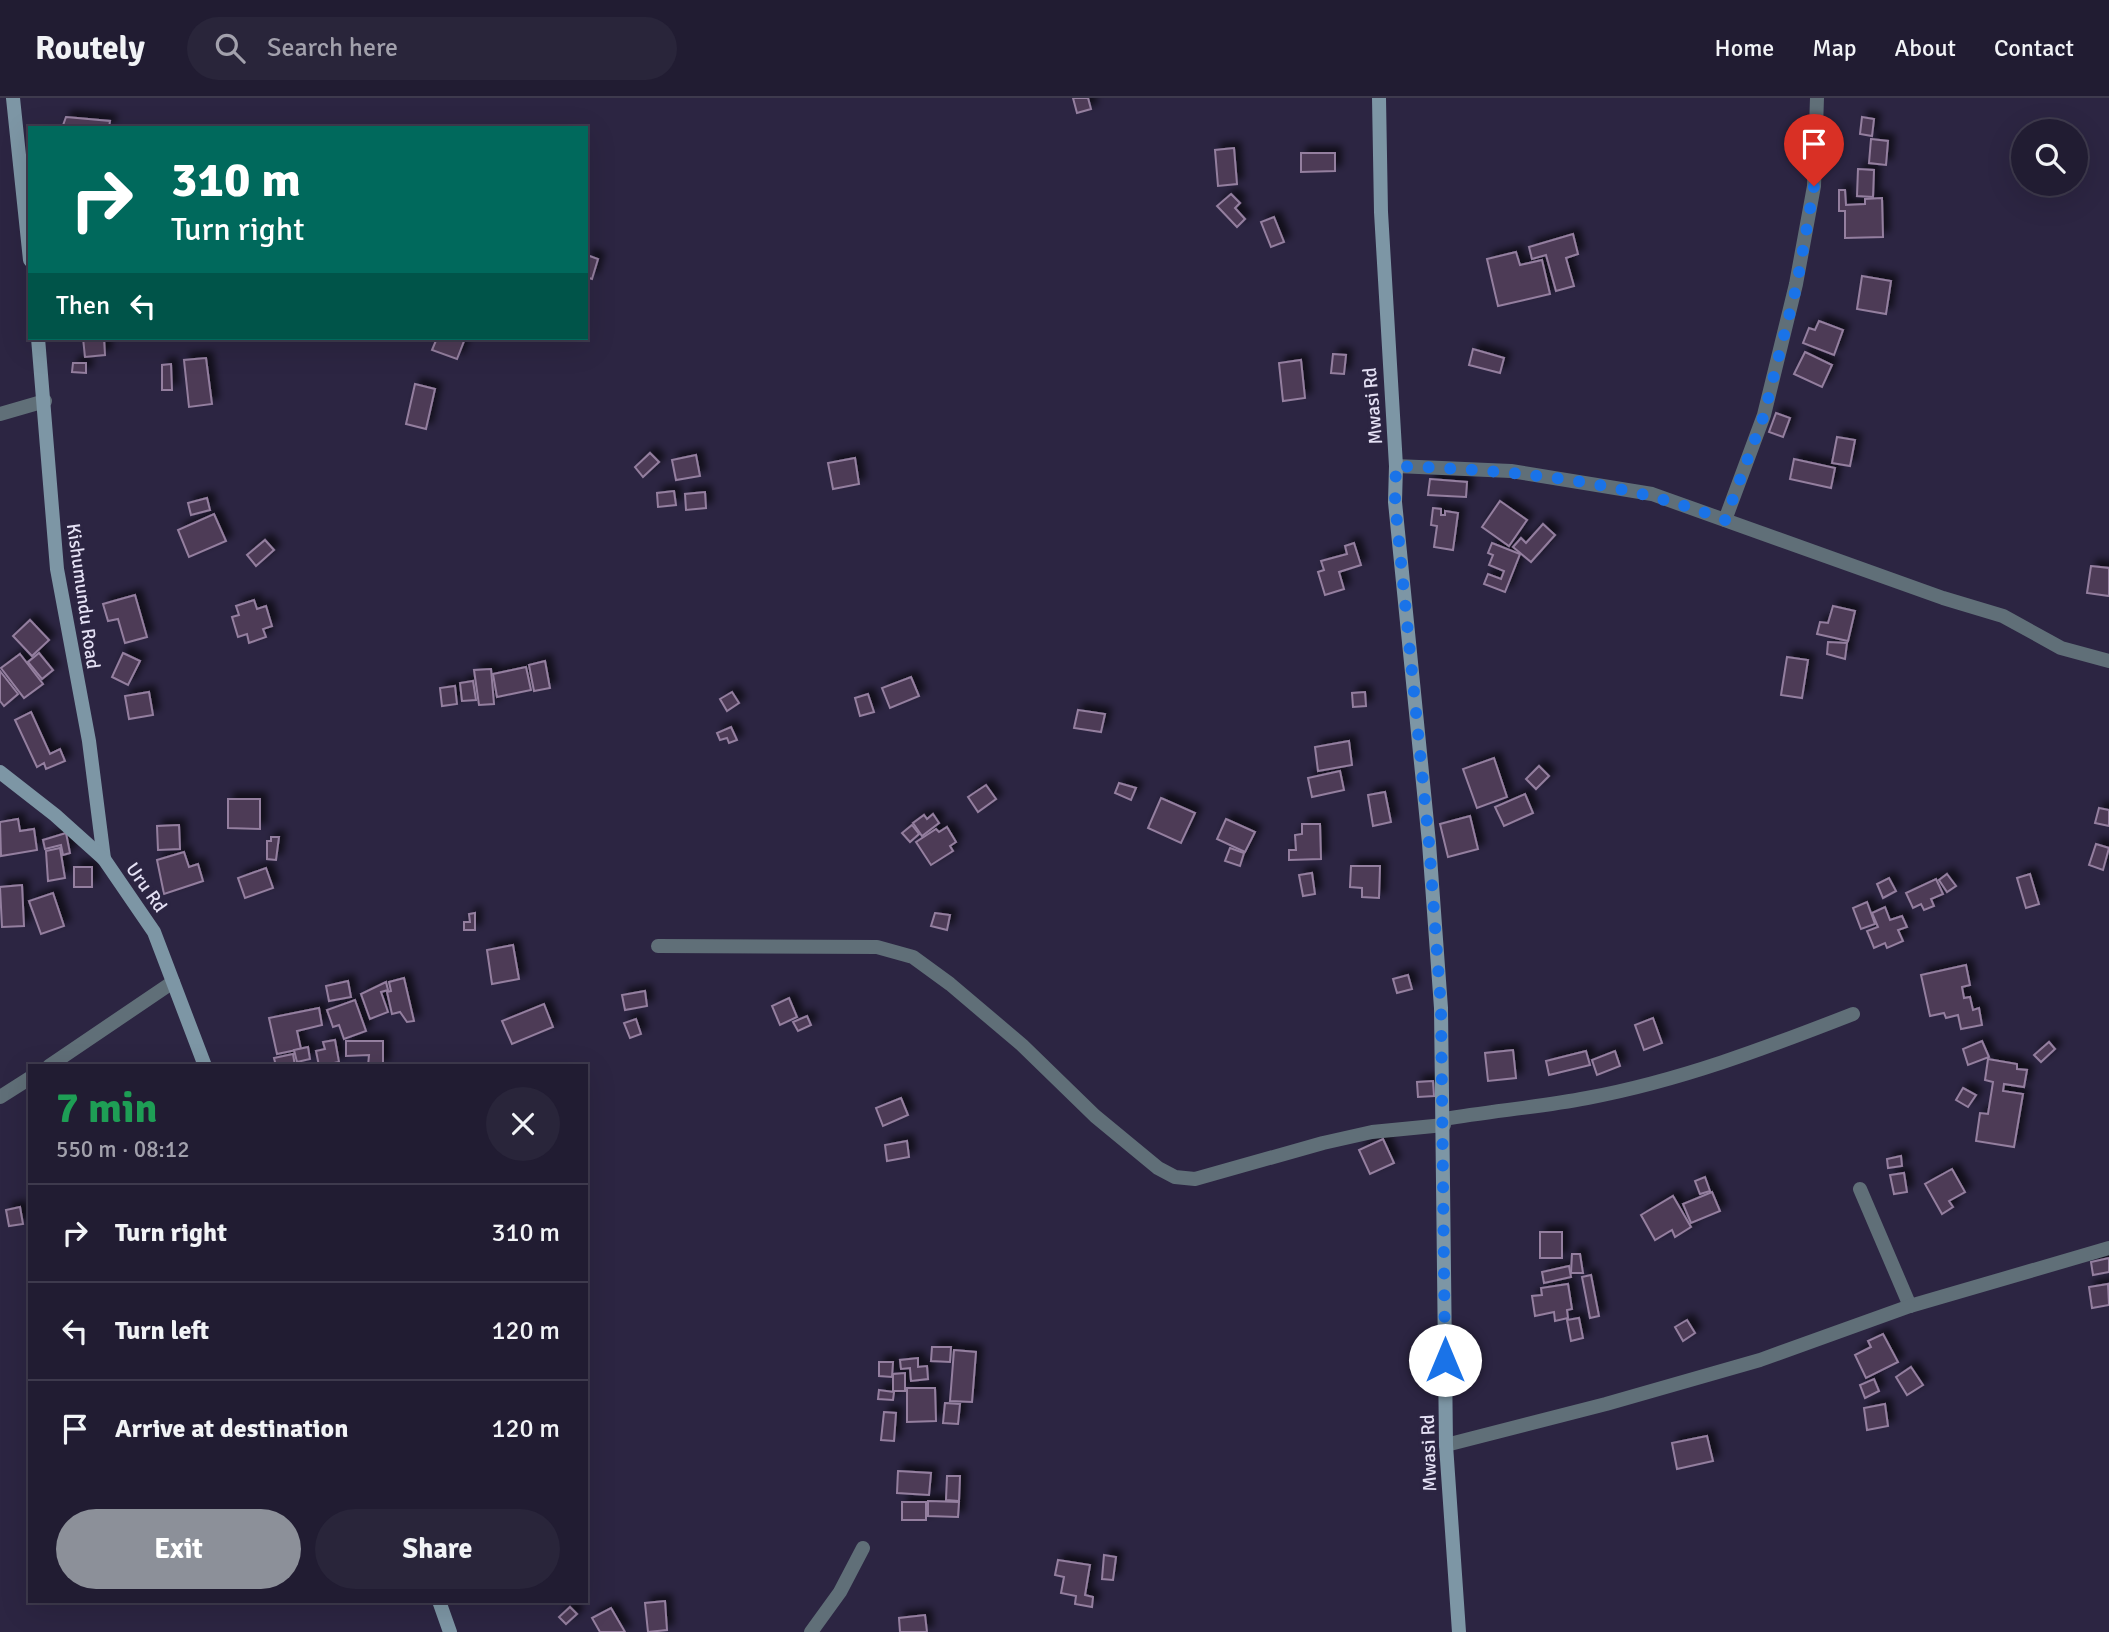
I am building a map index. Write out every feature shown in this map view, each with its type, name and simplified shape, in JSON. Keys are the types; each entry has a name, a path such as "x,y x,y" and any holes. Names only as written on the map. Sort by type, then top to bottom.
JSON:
{"street":[{"path":"13,98 28,241"},
{"name":"Mwasi Rd","path":"1379,98 1385,303 1396,466 1395,502 1430,857 1441,1008 1446,1446 1459,1632"},
{"path":"1725,520 1764,415 1797,284 1814,186 1817,98"},
{"name":"Kishumundu Road","path":"38,340 57,569 89,741 104,859"},
{"path":"0,414 45,401"},
{"path":"1396,466 1511,471 1604,485 1679,502 1943,598 2003,615 2060,648 2109,661"},
{"name":"Uru Rd","path":"0,772 104,859 154,932 204,1064"},
{"path":"658,946 877,947 912,957 950,984 1022,1045 1116,1133 1158,1168 1175,1177 1195,1179 1371,1132 1586,1098 1640,1086 1747,1055 1853,1014"},
{"path":"52,1064 173,982"},
{"path":"0,1097 28,1080"},
{"path":"1860,1189 1910,1306"},
{"path":"1446,1446 1606,1405 1760,1360 1910,1306 2109,1248"},
{"path":"811,1632 840,1592 863,1548"},
{"path":"440,1603 450,1632"}],"building":[{"path":"1073,98 1088,98 1091,109 1077,113"},
{"path":"66,117 110,121 109,126 63,126"},
{"path":"1862,117 1874,119 1872,136 1860,134"},
{"path":"1871,139 1888,141 1886,165 1869,163"},
{"path":"1234,148 1237,184 1218,186 1215,150"},
{"path":"1301,153 1335,153 1335,171 1301,172"},
{"path":"1858,169 1874,170 1873,197 1857,196"},
{"path":"1839,190 1845,190 1846,205 1865,204 1865,199 1882,198 1883,237 1845,238 1845,211 1839,211"},
{"path":"1231,194 1240,203 1235,208 1245,219 1237,227 1217,206"},
{"path":"1274,217 1284,242 1271,247 1261,222"},
{"path":"1573,234 1578,254 1566,258 1574,286 1556,291 1546,255 1532,259 1529,247"},
{"path":"1516,252 1520,265 1542,260 1550,294 1498,306 1487,259"},
{"path":"588,255 598,259 592,279 588,278"},
{"path":"1862,276 1891,281 1886,314 1857,309"},
{"path":"1819,321 1843,330 1834,355 1803,343 1809,328 1815,330"},
{"path":"83,340 104,340 105,355 85,357"},
{"path":"436,340 464,341 457,359 432,350"},
{"path":"1473,349 1504,358 1500,373 1469,365"},
{"path":"1805,352 1832,365 1822,387 1794,374"},
{"path":"1333,354 1346,355 1344,374 1331,373"},
{"path":"206,358 212,404 189,407 184,360"},
{"path":"1301,360 1305,398 1283,401 1279,363"},
{"path":"73,363 86,363 86,373 72,372"},
{"path":"171,364 172,390 162,390 162,365"},
{"path":"415,384 435,389 426,429 406,424"},
{"path":"1776,413 1790,418 1783,437 1769,432"},
{"path":"1837,437 1855,440 1850,466 1832,463"},
{"path":"650,453 659,462 643,477 635,467"},
{"path":"696,455 700,476 676,480 672,460"},
{"path":"855,458 859,484 833,489 828,463"},
{"path":"1794,459 1835,468 1831,488 1790,479"},
{"path":"1430,479 1467,482 1466,497 1428,495"},
{"path":"674,491 676,505 658,507 657,493"},
{"path":"705,492 706,508 686,510 685,494"},
{"path":"207,498 210,510 191,515 188,503"},
{"path":"1500,501 1527,520 1509,546 1482,527"},
{"path":"1433,508 1441,509 1441,515 1445,515 1445,511 1458,513 1453,550 1434,547 1437,526 1431,525"},
{"path":"214,514 226,541 189,557 178,530"},
{"path":"1543,524 1555,535 1531,562 1513,547 1521,538 1526,543"},
{"path":"265,540 274,550 256,566 247,555"},
{"path":"1354,543 1361,565 1339,572 1344,589 1325,595 1318,572 1324,570 1321,561 1347,554 1345,546"},
{"path":"1492,543 1520,554 1505,592 1484,584 1488,574 1501,579 1504,571 1489,565 1493,555 1488,553"},
{"path":"2091,566 2109,568 2109,596 2087,593"},
{"path":"135,595 147,637 125,643 118,619 108,621 103,604"},
{"path":"254,600 257,609 266,606 272,626 263,629 266,637 249,643 247,634 238,637 232,617 239,615 236,606"},
{"path":"1833,606 1855,611 1848,641 1817,634 1820,622 1828,623"},
{"path":"30,620 49,640 32,656 13,636"},
{"path":"1828,642 1847,643 1845,659 1827,654"},
{"path":"39,653 53,670 42,679 28,662"},
{"path":"123,653 140,661 128,685 112,677"},
{"path":"20,654 43,684 24,698 1,668"},
{"path":"1787,657 1808,660 1802,698 1781,695"},
{"path":"545,661 550,688 534,691 529,665"},
{"path":"526,667 531,690 497,697 493,674"},
{"path":"491,669 494,704 479,705 474,670"},
{"path":"0,671 18,694 4,706 0,701"},
{"path":"911,677 919,696 890,708 882,688"},
{"path":"473,681 476,700 462,701 460,683"},
{"path":"455,686 457,704 442,706 440,688"},
{"path":"149,692 153,715 129,719 125,696"},
{"path":"732,692 739,703 727,711 720,699"},
{"path":"1365,692 1366,706 1353,707 1352,693"},
{"path":"868,694 874,712 860,716 855,698"},
{"path":"1078,710 1105,714 1101,732 1074,728"},
{"path":"31,712 50,754 60,749 65,761 46,769 44,763 37,767 15,720"},
{"path":"731,727 737,740 729,743 727,738 720,740 717,733"},
{"path":"1349,741 1352,765 1318,771 1315,747"},
{"path":"1494,758 1507,797 1477,808 1463,769"},
{"path":"1539,766 1549,776 1536,789 1526,779"},
{"path":"1340,771 1344,790 1312,797 1308,778"},
{"path":"1119,783 1136,788 1131,800 1115,793"},
{"path":"986,785 996,799 978,812 968,797"},
{"path":"1385,792 1391,822 1373,826 1368,795"},
{"path":"1525,794 1533,813 1504,826 1495,807"},
{"path":"1161,798 1195,813 1181,843 1148,828"},
{"path":"228,799 260,799 260,829 228,828"},
{"path":"2099,808 2109,810 2109,826 2095,823"},
{"path":"933,814 939,823 922,836 913,823 924,815 927,819"},
{"path":"1470,816 1478,849 1448,857 1440,824"},
{"path":"18,819 20,831 34,829 37,850 1,856 0,822"},
{"path":"1226,819 1255,832 1245,852 1217,839"},
{"path":"1302,824 1320,824 1321,859 1289,860 1289,850 1296,850 1295,835 1302,834"},
{"path":"179,825 180,849 158,850 157,826"},
{"path":"912,825 919,834 910,842 902,833"},
{"path":"947,827 956,842 950,846 953,851 931,865 916,842 936,829 939,832"},
{"path":"66,833 70,853 63,855 61,845 45,849 43,840"},
{"path":"271,837 279,837 276,860 267,859 267,841 271,841"},
{"path":"2096,844 2109,848 2103,870 2089,865"},
{"path":"60,848 65,878 48,881 46,851"},
{"path":"1230,848 1244,853 1240,866 1225,861"},
{"path":"184,852 189,867 198,864 203,881 164,894 157,860"},
{"path":"1351,866 1380,866 1379,898 1362,897 1362,888 1350,887"},
{"path":"74,867 92,867 92,887 74,887"},
{"path":"266,868 273,888 245,898 238,878"},
{"path":"1312,873 1315,894 1303,896 1299,875"},
{"path":"1947,874 1956,886 1947,892 1939,880"},
{"path":"2030,874 2039,904 2026,908 2017,878"},
{"path":"1889,878 1896,891 1883,898 1877,884"},
{"path":"1936,879 1943,894 1931,899 1934,906 1924,910 1921,904 1913,908 1906,893"},
{"path":"22,885 24,926 2,927 0,887"},
{"path":"53,893 64,926 41,934 29,901"},
{"path":"1867,902 1875,924 1861,929 1853,908"},
{"path":"1885,907 1890,920 1902,916 1907,927 1898,930 1903,941 1887,948 1885,943 1874,948 1867,931 1878,927 1872,913"},
{"path":"475,913 475,930 464,930 464,922 470,922 469,914"},
{"path":"935,913 950,915 947,930 931,926"},
{"path":"513,945 519,979 492,984 487,950"},
{"path":"1966,965 1970,985 1962,987 1964,998 1970,997 1973,1010 1979,1008 1982,1025 1961,1029 1958,1015 1946,1018 1944,1013 1930,1016 1921,975"},
{"path":"1408,975 1412,989 1397,993 1393,979"},
{"path":"404,978 414,1021 407,1022 400,1012 392,1014 387,992 391,991 389,982"},
{"path":"348,981 351,997 329,1001 326,986"},
{"path":"386,982 388,990 381,992 388,1012 370,1019 361,994"},
{"path":"645,991 647,1006 625,1010 622,995"},
{"path":"789,998 797,1017 780,1025 772,1006"},
{"path":"355,1000 366,1031 344,1039 339,1025 333,1027 327,1010"},
{"path":"544,1004 553,1027 512,1044 502,1021"},
{"path":"319,1008 322,1025 297,1031 301,1049 277,1054 269,1018"},
{"path":"807,1016 811,1025 798,1031 793,1022"},
{"path":"1653,1018 1662,1043 1644,1050 1635,1025"},
{"path":"636,1019 641,1034 630,1038 624,1023"},
{"path":"335,1040 339,1062 319,1064 316,1051 325,1049 323,1042"},
{"path":"346,1041 383,1041 383,1064 368,1064 369,1055 346,1056"},
{"path":"1982,1041 1989,1057 1968,1065 1963,1049"},
{"path":"2049,1042 2055,1049 2041,1062 2034,1055"},
{"path":"308,1047 310,1059 297,1062 294,1050"},
{"path":"1513,1050 1516,1078 1488,1081 1485,1053"},
{"path":"1586,1051 1590,1065 1549,1075 1546,1061"},
{"path":"1615,1051 1620,1066 1597,1075 1592,1060"},
{"path":"293,1054 295,1064 276,1064 274,1058"},
{"path":"1988,1059 2017,1064 2017,1069 2027,1070 2024,1087 2004,1084 2003,1091 2023,1094 2014,1147 1976,1141 1980,1113 1988,1114 1993,1082 1985,1080"},
{"path":"1433,1081 1434,1096 1418,1097 1417,1082"},
{"path":"1963,1088 1976,1095 1968,1107 1956,1100"},
{"path":"901,1098 908,1115 883,1126 876,1108"},
{"path":"1383,1139 1394,1163 1370,1174 1359,1150"},
{"path":"907,1141 909,1157 887,1161 885,1145"},
{"path":"1901,1156 1902,1166 1888,1168 1887,1159"},
{"path":"1952,1169 1965,1192 1949,1201 1953,1207 1942,1214 1925,1184"},
{"path":"1904,1173 1907,1192 1894,1194 1890,1175"},
{"path":"1705,1177 1710,1191 1700,1194 1695,1181"},
{"path":"1712,1192 1720,1211 1691,1223 1683,1204"},
{"path":"1673,1196 1691,1227 1675,1237 1672,1230 1655,1240 1641,1215"},
{"path":"20,1207 23,1224 9,1226 6,1210"},
{"path":"1540,1232 1562,1232 1562,1258 1540,1258"},
{"path":"1572,1254 1580,1254 1583,1273 1571,1273"},
{"path":"2109,1258 2109,1272 2093,1275 2091,1262"},
{"path":"1569,1266 1571,1277 1544,1283 1542,1272"},
{"path":"1591,1275 1599,1316 1590,1318 1582,1277"},
{"path":"1568,1284 1572,1309 1567,1310 1568,1318 1555,1321 1554,1312 1535,1316 1532,1296 1542,1295 1541,1288"},
{"path":"2108,1284 2109,1305 2092,1308 2089,1287"},
{"path":"1579,1318 1583,1338 1571,1341 1567,1320"},
{"path":"1687,1320 1695,1333 1683,1341 1675,1327"},
{"path":"1883,1334 1898,1362 1866,1378 1855,1355 1871,1347 1868,1341"},
{"path":"932,1347 951,1347 950,1362 931,1361"},
{"path":"954,1350 976,1352 972,1402 950,1401"},
{"path":"918,1358 918,1367 927,1366 928,1379 911,1381 910,1368 901,1369 900,1360"},
{"path":"879,1362 893,1362 892,1377 879,1376"},
{"path":"1911,1367 1923,1385 1907,1395 1896,1377"},
{"path":"905,1373 905,1391 893,1391 893,1374"},
{"path":"1874,1379 1879,1391 1865,1398 1860,1385"},
{"path":"907,1388 935,1388 936,1421 907,1422"},
{"path":"879,1390 894,1392 893,1400 878,1399"},
{"path":"945,1403 960,1404 958,1424 943,1423"},
{"path":"1885,1404 1888,1426 1867,1430 1864,1408"},
{"path":"884,1412 896,1413 894,1441 881,1440"},
{"path":"1707,1436 1713,1461 1677,1469 1672,1443"},
{"path":"898,1471 931,1473 929,1495 897,1493"},
{"path":"947,1476 960,1476 959,1501 946,1500"},
{"path":"928,1501 959,1502 958,1517 928,1516"},
{"path":"902,1502 926,1502 926,1520 902,1520"},
{"path":"1104,1555 1116,1557 1113,1580 1102,1579"},
{"path":"1058,1560 1090,1565 1085,1595 1093,1597 1092,1607 1075,1604 1076,1596 1061,1593 1064,1577 1055,1575"},
{"path":"665,1601 667,1630 648,1632 645,1603"},
{"path":"570,1607 577,1614 566,1624 559,1617"},
{"path":"611,1608 625,1632 600,1632 592,1618"},
{"path":"925,1615 927,1632 900,1632 899,1618"}],"route":[{"path":"1445,1360 1441,1008 1429,843 1395,502 1396,466 1511,471 1604,485 1679,502 1725,520 1764,415 1797,284 1814,186"}]}
